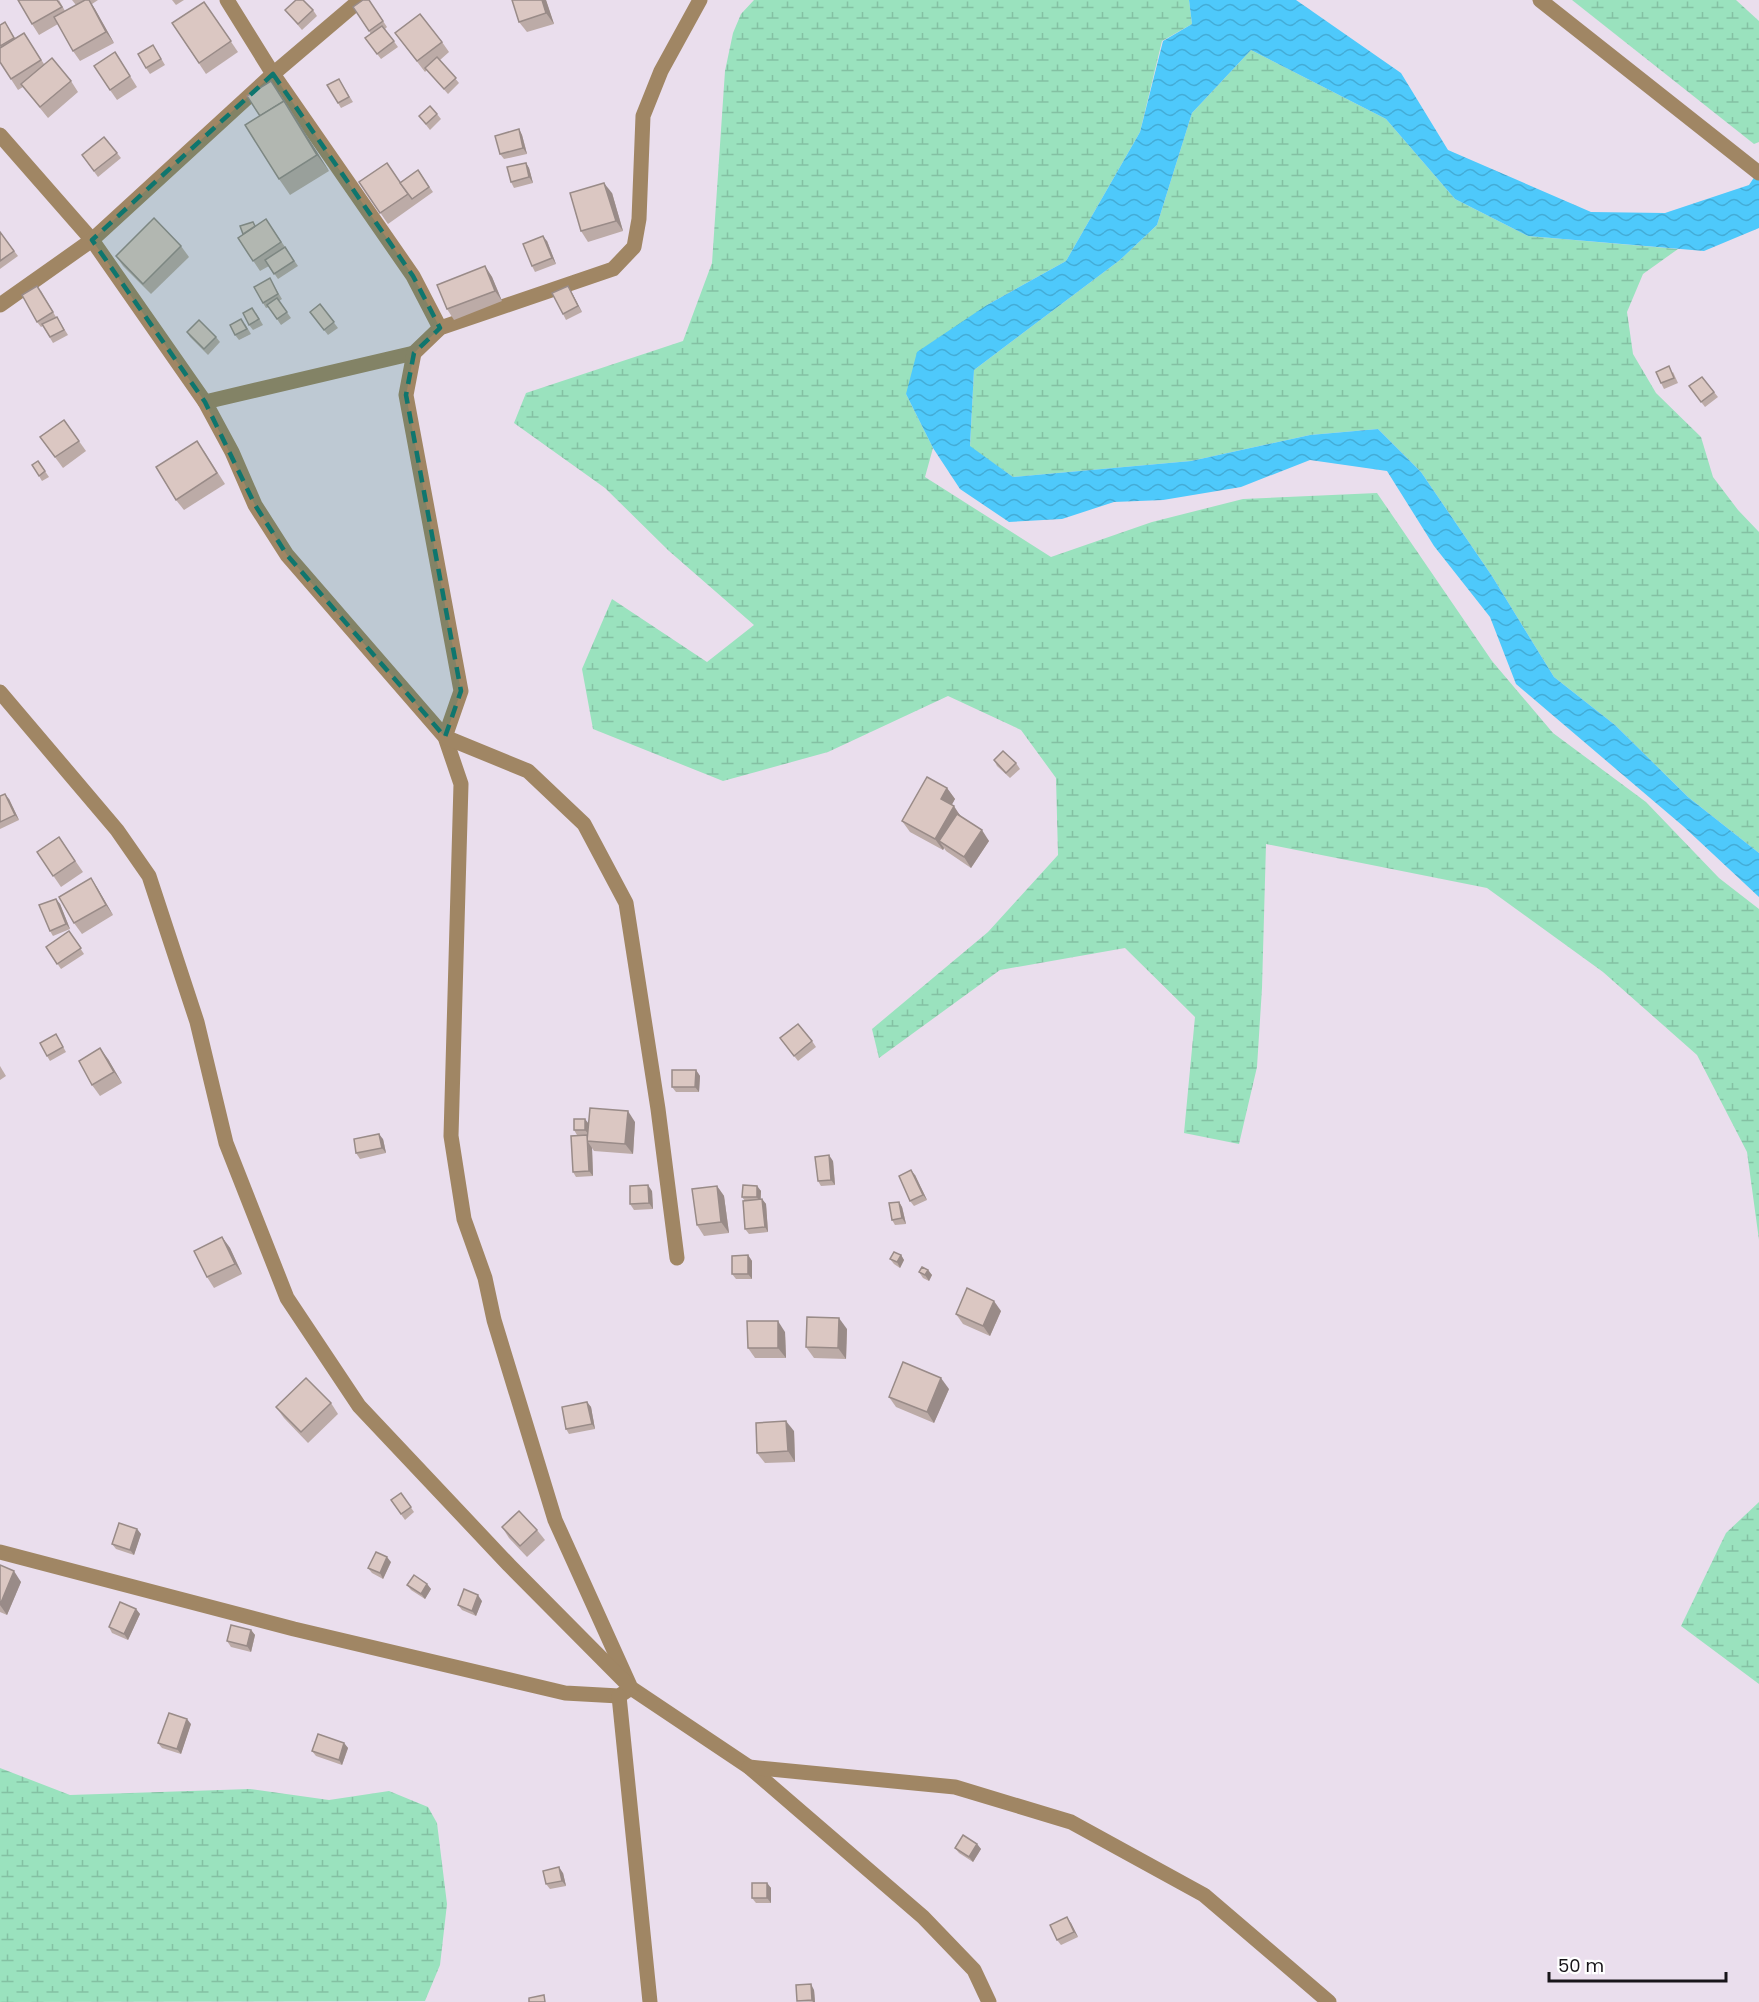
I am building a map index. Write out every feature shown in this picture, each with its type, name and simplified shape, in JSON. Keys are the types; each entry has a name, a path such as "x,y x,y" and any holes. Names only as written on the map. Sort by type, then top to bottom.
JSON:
{"street":[{"path":"227,0 273,74 413,276 440,328"},
{"path":"0,305 92,240 273,74 360,0"},
{"path":"205,402 414,353 440,328 613,268 634,247 639,219 643,116 661,71 700,0"},
{"path":"1540,0 1759,172"},
{"path":"0,135 92,240 205,402 232,452 255,505 287,555 445,738 461,784 451,1136 464,1219 484,1278 494,1320 555,1520 625,1692 650,2002"},
{"path":"414,353 406,395 461,691 445,738"},
{"path":"0,692 117,830 149,876 197,1023 226,1143 287,1298 359,1406 625,1692 749,1767 923,1917 974,1970 989,2002"},
{"path":"445,738 528,771 585,824 626,903 658,1109 677,1258"},
{"path":"0,1552 294,1629 565,1693 625,1692"},
{"path":"749,1767 955,1787 1071,1822 1204,1895 1329,2002"}],"highlighted area":[{"path":"273,74 413,276 440,328 414,353 406,395 461,691 445,737 287,555 255,505 205,402 92,240"}],"green space":[{"path":"754,0 1189,0 1192,24 1162,41 1140,132 1066,261 987,305 906,394 933,448 925,477 1051,557 1152,522 1243,499 1377,493 1492,661 1553,733 1646,802 1719,878 1759,909 1759,1240 1747,1152 1697,1055 1603,972 1487,888 1266,844 1262,988 1257,1067 1239,1144 1184,1133 1195,1017 1125,948 1000,970 879,1058 872,1029 988,932 1058,855 1056,778 1021,730 948,696 828,752 723,781 593,729 582,669 612,599 707,662 754,625 669,551 605,488 514,423 526,393 683,341 712,263 725,71 733,33 741,14"},
{"path":"1572,0 1736,0 1759,21 1759,142 1754,144"},
{"path":"1251,50 1386,119 1455,199 1528,236 1678,249 1643,274 1627,312 1633,354 1656,393 1701,437 1713,477 1738,510 1759,532 1759,853 1688,797 1615,725 1554,677 1492,576 1421,472 1378,429 1310,435 1191,461 1013,477 970,447 974,370 1120,260 1157,225 1192,113"},
{"path":"1759,1502 1759,1684 1681,1626 1726,1533"},
{"path":"0,1768 70,1795 250,1789 329,1800 389,1791 428,1807 437,1823 447,1904 440,1965 425,2001 0,2002"}],"water":[{"path":"1189,0 1296,0 1401,73 1448,150 1591,212 1665,213 1749,185 1759,170 1759,228 1704,251 1528,236 1455,199 1386,119 1251,50 1192,113 1157,225 1120,260 974,370 970,446 1013,477 1191,461 1310,435 1378,429 1421,472 1492,576 1554,677 1615,725 1688,797 1759,853 1759,897 1683,826 1516,684 1490,617 1434,546 1387,471 1310,460 1241,487 1163,500 1114,502 1062,519 1009,522 960,489 933,448 906,394 917,352 987,305 1066,261 1140,132 1163,41 1192,24"}],"building":[{"path":"18,0 57,0 62,7 32,24"},
{"path":"89,0 106,32 73,51 54,17"},
{"path":"296,0 303,0 313,10 298,24 285,10"},
{"path":"363,0 369,0 383,21 369,31 353,7"},
{"path":"512,0 542,0 546,13 519,22"},
{"path":"204,2 231,41 199,63 172,23"},
{"path":"420,14 442,42 417,61 395,33"},
{"path":"5,22 14,38 0,46 0,25"},
{"path":"382,26 394,41 377,54 365,38"},
{"path":"24,33 41,60 11,79 0,62 0,48"},
{"path":"153,45 161,59 146,68 138,54"},
{"path":"115,52 130,76 110,90 94,66"},
{"path":"437,57 456,78 444,89 425,68"},
{"path":"52,58 71,81 40,107 21,84"},
{"path":"339,79 349,97 338,103 327,85"},
{"path":"271,81 284,101 260,116 247,96"},
{"path":"284,101 317,155 279,179 245,125"},
{"path":"430,106 437,114 426,124 419,116"},
{"path":"519,129 523,148 500,154 495,136"},
{"path":"104,137 117,153 94,171 82,155"},
{"path":"387,163 408,194 380,213 359,182"},
{"path":"526,163 529,177 511,182 507,167"},
{"path":"418,170 429,187 412,199 400,183"},
{"path":"604,183 616,221 581,231 570,193"},
{"path":"154,218 181,246 143,284 116,256"},
{"path":"266,219 281,242 253,261 238,238"},
{"path":"253,222 255,226 243,234 240,226"},
{"path":"0,232 14,251 0,261"},
{"path":"543,236 552,258 532,266 523,244"},
{"path":"285,247 294,261 274,274 265,260"},
{"path":"485,266 495,291 447,309 437,285"},
{"path":"270,278 278,294 263,303 254,287"},
{"path":"37,286 53,312 37,322 22,295"},
{"path":"568,286 578,306 563,314 552,293"},
{"path":"277,298 287,312 277,319 267,305"},
{"path":"320,304 334,322 324,330 310,312"},
{"path":"252,308 259,319 249,325 243,313"},
{"path":"57,317 64,330 50,337 42,324"},
{"path":"241,319 247,329 235,335 230,325"},
{"path":"199,320 216,337 204,349 187,332"},
{"path":"1669,366 1674,378 1661,383 1656,372"},
{"path":"1702,377 1714,392 1701,402 1689,386"},
{"path":"64,420 79,441 55,457 40,437"},
{"path":"197,441 217,473 176,500 156,467"},
{"path":"38,461 45,471 39,476 32,465"},
{"path":"1003,751 1016,763 1006,773 994,760"},
{"path":"927,777 947,788 941,799 954,806 935,839 902,821"},
{"path":"5,794 15,815 0,822 0,796"},
{"path":"957,814 982,830 964,857 939,841"},
{"path":"59,837 75,861 53,876 37,852"},
{"path":"91,878 106,905 74,923 59,897"},
{"path":"56,899 66,924 50,931 39,905"},
{"path":"69,931 81,948 57,964 46,947"},
{"path":"798,1024 812,1041 794,1056 780,1038"},
{"path":"56,1034 63,1047 47,1056 40,1043"},
{"path":"100,1048 114,1072 92,1085 79,1061"},
{"path":"672,1070 696,1070 695,1087 672,1087"},
{"path":"590,1108 628,1111 625,1144 587,1141"},
{"path":"574,1119 585,1119 585,1130 574,1130"},
{"path":"379,1134 382,1148 356,1153 354,1139"},
{"path":"587,1135 589,1171 573,1172 571,1136"},
{"path":"829,1155 831,1180 818,1181 815,1157"},
{"path":"911,1170 923,1195 910,1201 899,1176"},
{"path":"648,1185 649,1203 630,1204 630,1186"},
{"path":"743,1185 757,1186 757,1197 742,1197"},
{"path":"717,1186 721,1222 697,1225 692,1189"},
{"path":"762,1199 765,1227 745,1229 743,1201"},
{"path":"899,1202 902,1218 892,1220 889,1203"},
{"path":"222,1237 235,1264 207,1277 194,1251"},
{"path":"894,1252 901,1255 897,1262 890,1259"},
{"path":"748,1255 748,1274 732,1274 732,1256"},
{"path":"922,1267 928,1270 925,1275 919,1272"},
{"path":"967,1288 994,1301 983,1326 956,1314"},
{"path":"807,1317 839,1318 838,1348 806,1347"},
{"path":"747,1321 778,1321 778,1348 748,1348"},
{"path":"903,1362 941,1378 927,1412 889,1397"},
{"path":"306,1378 331,1403 301,1432 276,1407"},
{"path":"587,1402 592,1424 566,1429 562,1407"},
{"path":"786,1421 788,1451 757,1453 756,1423"},
{"path":"401,1493 411,1507 401,1514 391,1500"},
{"path":"519,1511 537,1530 520,1546 502,1527"},
{"path":"119,1523 137,1529 130,1550 112,1544"},
{"path":"376,1552 387,1557 380,1573 368,1568"},
{"path":"0,1565 14,1571 0,1605"},
{"path":"414,1575 427,1584 421,1594 407,1585"},
{"path":"464,1589 478,1595 472,1611 458,1605"},
{"path":"120,1602 136,1609 124,1634 109,1627"},
{"path":"231,1625 251,1630 247,1646 227,1641"},
{"path":"169,1713 187,1719 177,1749 158,1743"},
{"path":"318,1734 344,1743 339,1760 312,1751"},
{"path":"963,1835 977,1844 969,1857 955,1848"},
{"path":"559,1867 562,1881 546,1884 543,1871"},
{"path":"752,1883 767,1883 767,1898 752,1898"},
{"path":"1067,1917 1074,1932 1057,1940 1050,1925"},
{"path":"811,1984 812,2000 797,2001 796,1985"},
{"path":"544,1995 545,2002 529,2002 529,1998"}]}
